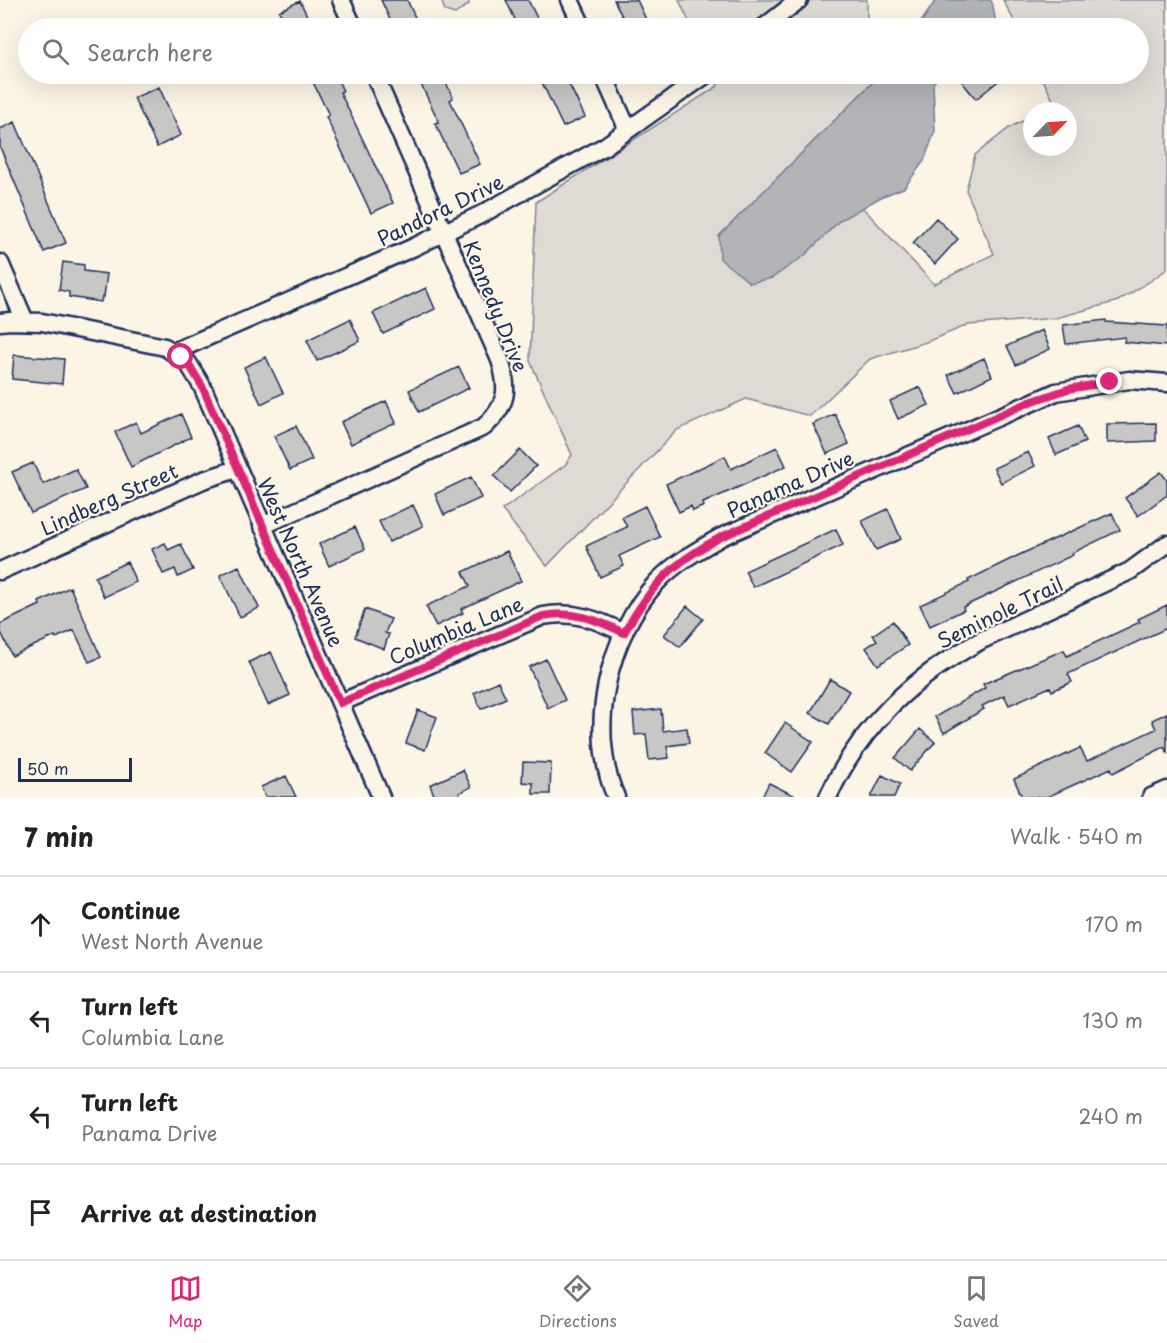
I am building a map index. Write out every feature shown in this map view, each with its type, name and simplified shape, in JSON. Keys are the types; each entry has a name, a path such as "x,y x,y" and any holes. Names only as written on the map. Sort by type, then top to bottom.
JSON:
{"street":[{"path":"341,0 349,18"},
{"path":"570,0 578,18"},
{"path":"776,18 799,0"},
{"name":"Kennedy Drive","path":"262,526 484,427 495,417 505,397 507,384 505,376 378,84"},
{"path":"607,84 628,130"},
{"name":"Pandora Drive","path":"173,352 444,232 518,195 605,146 692,84"},
{"path":"0,263 25,321"},
{"path":"0,322 42,322 165,347 173,352"},
{"name":"West North Avenue","path":"173,352 188,363 202,386 381,797"},
{"name":"Panama Drive","path":"616,797 605,756 603,718 611,660 641,603 657,583 688,556 721,537 1056,392 1120,381 1145,380 1167,383"},
{"name":"Lindberg Street","path":"0,571 203,480 237,469"},
{"name":"Seminole Trail","path":"828,797 851,752 884,712 922,677 982,640 1130,571 1167,544"},
{"name":"Columbia Lane","path":"340,703 543,616 555,614 586,617 624,633"},
{"path":"1151,797 1167,790"}],"shaded area":[{"path":"441,0 469,0 469,4 455,14 445,11"},
{"path":"679,0 786,0 763,18 687,18"},
{"path":"811,0 867,0 867,18 788,18"},
{"path":"936,0 990,0 995,18 924,18"},
{"path":"1003,0 1167,0 1167,269 1118,301 1056,318 968,325 926,342 870,359 810,416 746,399 677,430 547,566 502,510 565,465 572,455 530,361 536,202 718,86 717,84 871,84 719,236 804,256 840,220 862,207 934,284 994,254 966,190 975,155 1009,128 1023,121 1023,156 1077,156 1077,102 1054,102 1045,84 1149,84 1149,18 1013,18"},
{"path":"871,84 933,84 935,131 924,161 904,188 883,196 840,220 804,256 772,278 750,283 720,259 719,236"}],"building":[{"path":"381,0 407,0 415,18 389,18"},
{"path":"506,0 528,0 537,18 514,18"},
{"path":"614,0 637,0 645,18 623,18"},
{"path":"300,1 308,18 282,18 279,11"},
{"path":"314,84 340,84 343,91 340,92 393,203 371,213 326,117 329,115"},
{"path":"421,84 447,84 453,98 450,100 480,164 459,173 435,123 439,122"},
{"path":"543,84 569,84 585,117 563,127"},
{"path":"964,84 995,84 976,99"},
{"path":"159,87 181,135 157,147 134,98"},
{"path":"15,122 66,243 44,252 0,147 0,129"},
{"path":"936,218 958,239 935,264 913,243"},
{"path":"63,262 84,265 84,271 107,274 104,297 102,296 101,302 69,297 69,292 59,290"},
{"path":"426,288 435,309 383,334 373,313"},
{"path":"350,319 360,341 317,361 307,340"},
{"path":"1106,320 1106,322 1167,326 1167,346 1124,342 1125,337 1066,344 1063,325"},
{"path":"1042,330 1050,349 1016,365 1007,346"},
{"path":"14,355 64,359 62,384 12,379"},
{"path":"266,357 283,393 261,404 244,367"},
{"path":"984,358 992,376 957,393 948,375"},
{"path":"459,367 469,388 419,412 409,390"},
{"path":"920,387 929,405 898,419 890,401"},
{"path":"386,401 396,423 351,444 341,422"},
{"path":"181,414 191,437 131,467 115,432 136,422 141,433"},
{"path":"835,414 849,444 827,454 813,424"},
{"path":"1156,423 1156,441 1107,443 1107,424"},
{"path":"296,426 312,460 290,470 274,436"},
{"path":"1078,426 1085,442 1056,455 1049,439"},
{"path":"777,447 786,466 703,503 704,506 693,511 691,506 679,512 666,484 725,456 731,469"},
{"path":"520,450 536,466 510,492 494,476"},
{"path":"1028,452 1035,466 1001,483 994,468"},
{"path":"33,463 43,484 76,469 86,489 31,513 12,472"},
{"path":"1161,472 1167,480 1167,495 1138,516 1125,498"},
{"path":"471,477 481,498 444,515 435,494"},
{"path":"413,505 423,526 389,542 379,521"},
{"path":"645,506 660,537 619,556 624,566 600,577 586,546 627,527 622,517"},
{"path":"888,509 901,539 876,550 862,521"},
{"path":"1112,513 1120,530 963,607 964,610 930,626 920,605 1019,555"},
{"path":"355,527 365,549 329,566 319,544"},
{"path":"836,529 843,545 753,587 745,571"},
{"path":"165,543 168,550 181,544 193,570 178,577 175,569 163,574 152,549"},
{"path":"507,551 521,581 461,609 463,613 436,626 426,606 470,586 463,572"},
{"path":"127,562 136,582 104,597 95,577"},
{"path":"239,566 259,608 240,617 220,575"},
{"path":"70,587 101,657 89,662 74,630 56,638 55,636 12,656 0,630 0,624 40,605 39,602"},
{"path":"1167,605 1167,628 1068,674 1072,682 1052,691 1050,687 1009,705 1004,695 982,706 984,709 944,733 935,717 985,688 983,684 1064,650 1067,656 1140,622 1138,619"},
{"path":"687,606 703,619 680,647 664,635"},
{"path":"365,609 391,619 385,633 389,634 384,649 355,637"},
{"path":"893,621 908,645 878,665 866,648 877,640 873,635"},
{"path":"271,652 290,695 268,705 249,662"},
{"path":"546,659 565,700 548,708 529,667"},
{"path":"830,679 849,691 829,724 810,713"},
{"path":"498,681 506,698 481,709 474,693"},
{"path":"661,709 663,731 687,728 689,743 667,746 669,758 649,760 646,734 635,735 633,712"},
{"path":"418,710 437,717 425,750 406,743"},
{"path":"1167,713 1167,752 1164,747 1113,773 1111,768 1047,797 1022,797 1014,779 1080,748 1087,761 1156,729 1152,720"},
{"path":"785,723 813,742 792,772 765,753"},
{"path":"920,729 935,742 910,771 895,758"},
{"path":"523,762 551,763 550,794 533,794 533,783 522,782"},
{"path":"463,770 471,787 459,793 461,797 435,797 430,785"},
{"path":"882,775 900,784 894,797 871,797"},
{"path":"286,776 296,797 265,797 261,787"},
{"path":"769,783 797,797 762,797"}],"route":[{"path":"181,357 188,363 202,386 340,703 543,616 555,614 586,617 624,633 641,603 657,583 688,556 721,537 1030,402 1056,392 1110,382"}]}
